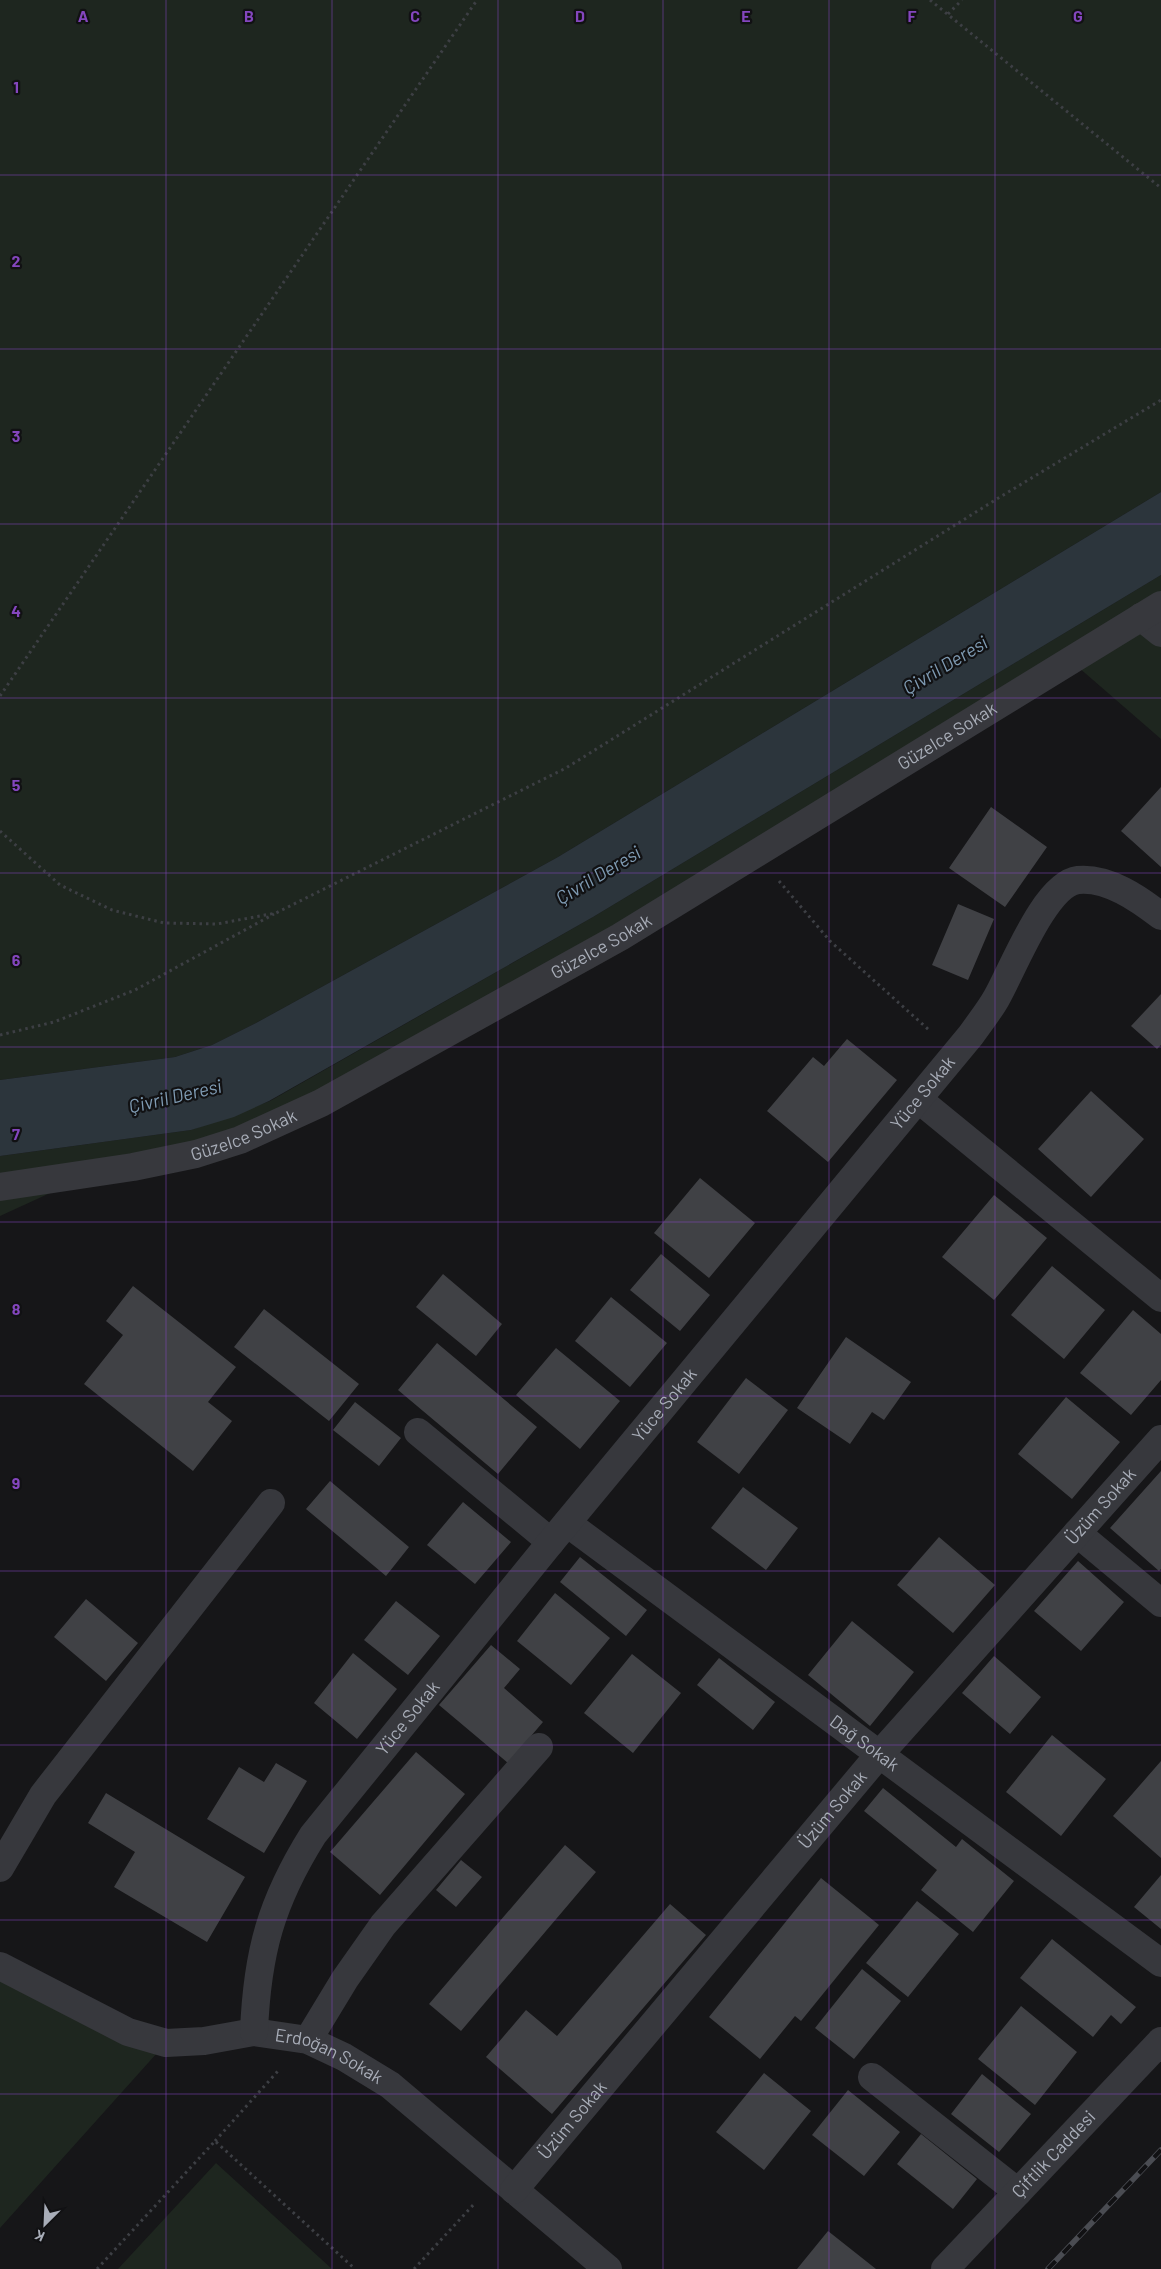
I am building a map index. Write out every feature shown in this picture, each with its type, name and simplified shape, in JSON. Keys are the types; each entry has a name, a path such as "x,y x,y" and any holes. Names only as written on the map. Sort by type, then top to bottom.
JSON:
{"street":[{"name":"Güzelce Sokak","path":"0,1187 132,1167 196,1154 275,1125 321,1103 620,937 757,852 1154,618"},
{"name":"Yüce Sokak","path":"254,2032 256,1995 262,1950 272,1917 292,1868 313,1835 559,1533 955,1054 996,999 1042,910 1053,896 1067,884 1077,880 1094,881 1112,886 1128,894 1161,916"},
{"path":"918,1100 1161,1298"},
{"name":"Dağ Sokak","path":"418,1432 878,1756 1161,1963"},
{"name":"Üzüm Sokak","path":"506,2183 878,1756 1161,1438"},
{"path":"0,1868 43,1795 271,1503"},
{"path":"1077,1533 1161,1603"},
{"path":"308,2040 345,1979 383,1926 539,1747"},
{"name":"Erdoğan Sokak","path":"0,1966 128,2032 166,2043 204,2041 254,2032 308,2040 344,2057 390,2085 608,2269"},
{"name":"Çiftlik Caddesi","path":"945,2269 1161,2041"},
{"path":"872,2077 1018,2192"}],"path":[{"path":"0,696 477,0"},
{"path":"930,0 1161,188"},
{"path":"948,14 962,0"},
{"path":"0,1035 54,1022 135,990 276,912 566,768 1000,497 1161,400"},
{"path":"0,831 60,885 112,910 164,923 216,924 276,912"},
{"path":"757,852 790,896 830,942 955,1054"},
{"path":"97,2269 308,2040"},
{"path":"215,2141 354,2269"},
{"path":"414,2269 506,2183"}],"shaded area":[{"path":"0,0 1161,0 1161,492 558,857 256,1023 212,1045 175,1057 0,1080"},
{"path":"1161,575 1161,739 1070,660 321,1103 96,1172 0,1216 0,1156 191,1130 270,1101 593,917"},
{"path":"0,1966 166,2043 0,2228"},
{"path":"216,2163 332,2269 118,2269"}],"water":[{"name":"Çivril Deresi","path":"1161,492 1161,575 593,917 269,1101 234,1117 191,1130 0,1156 0,1080 175,1057 212,1045 256,1023 558,857"}],"building":[{"path":"1161,787 1161,867 1121,831"},
{"path":"991,807 1047,847 1005,907 949,868"},
{"path":"958,904 994,919 968,980 932,965"},
{"path":"1161,994 1161,1045 1157,1049 1131,1026"},
{"path":"847,1039 897,1080 828,1162 767,1111 813,1057 824,1066"},
{"path":"1091,1091 1144,1139 1091,1197 1038,1149"},
{"path":"700,1178 755,1223 709,1278 654,1233"},
{"path":"994,1195 1047,1238 994,1300 942,1257"},
{"path":"661,1254 710,1295 680,1331 630,1290"},
{"path":"1052,1266 1105,1310 1064,1359 1011,1315"},
{"path":"443,1274 502,1324 476,1356 416,1307"},
{"path":"133,1286 236,1367 208,1402 232,1421 193,1471 84,1384 123,1335 106,1321"},
{"path":"611,1297 667,1343 630,1387 575,1341"},
{"path":"264,1309 359,1384 329,1421 234,1347"},
{"path":"1133,1310 1161,1334 1161,1380 1131,1415 1080,1373"},
{"path":"846,1337 911,1382 884,1420 872,1412 850,1444 797,1408"},
{"path":"437,1343 537,1427 498,1474 398,1390"},
{"path":"556,1348 620,1401 580,1449 516,1395"},
{"path":"746,1378 788,1410 739,1474 697,1442"},
{"path":"1066,1397 1120,1442 1072,1499 1018,1454"},
{"path":"355,1402 401,1438 379,1466 333,1430"},
{"path":"1161,1471 1161,1569 1159,1571 1110,1528"},
{"path":"330,1481 409,1547 386,1576 306,1509"},
{"path":"743,1487 798,1528 766,1570 711,1528"},
{"path":"463,1502 511,1542 475,1584 427,1545"},
{"path":"939,1537 995,1585 953,1633 897,1585"},
{"path":"580,1557 647,1610 626,1636 560,1582"},
{"path":"1078,1561 1124,1602 1081,1651 1034,1611"},
{"path":"555,1593 610,1638 571,1685 517,1641"},
{"path":"86,1599 138,1643 106,1681 54,1637"},
{"path":"396,1601 440,1636 408,1675 364,1640"},
{"path":"852,1621 914,1672 870,1726 808,1675"},
{"path":"491,1645 520,1669 504,1688 543,1722 508,1763 439,1705"},
{"path":"353,1653 397,1689 357,1739 314,1703"},
{"path":"632,1654 681,1693 633,1753 584,1713"},
{"path":"994,1656 1041,1697 1010,1734 962,1693"},
{"path":"719,1658 775,1702 753,1730 697,1685"},
{"path":"1052,1735 1106,1779 1061,1836 1006,1792"},
{"path":"416,1752 465,1794 380,1895 330,1852"},
{"path":"1161,1761 1161,1858 1113,1816"},
{"path":"276,1763 307,1781 264,1853 207,1819 239,1767 264,1782"},
{"path":"883,1788 956,1847 962,1839 1014,1881 973,1932 921,1890 937,1870 864,1811"},
{"path":"106,1793 245,1877 207,1942 114,1887 135,1852 88,1823"},
{"path":"565,1845 596,1872 461,2031 429,2004"},
{"path":"461,1860 482,1877 456,1907 436,1890"},
{"path":"1161,1875 1161,1929 1134,1907"},
{"path":"821,1878 879,1925 801,2021 795,2016 760,2059 709,2017"},
{"path":"917,1901 959,1934 908,1997 866,1963"},
{"path":"670,1904 706,1935 552,2114 486,2057 526,2010 557,2036"},
{"path":"1052,1939 1136,2007 1121,2024 1111,2015 1093,2037 1020,1978"},
{"path":"862,1969 901,2001 854,2059 815,2028"},
{"path":"1021,2006 1077,2052 1035,2105 978,2059"},
{"path":"764,2073 811,2111 764,2170 716,2132"},
{"path":"982,2074 1031,2114 999,2152 951,2114"},
{"path":"848,2090 900,2132 864,2176 812,2135"},
{"path":"921,2134 977,2179 953,2209 897,2164"},
{"path":"828,2231 876,2269 797,2269"}],"railway":[{"path":"1048,2269 1161,2150"}]}
